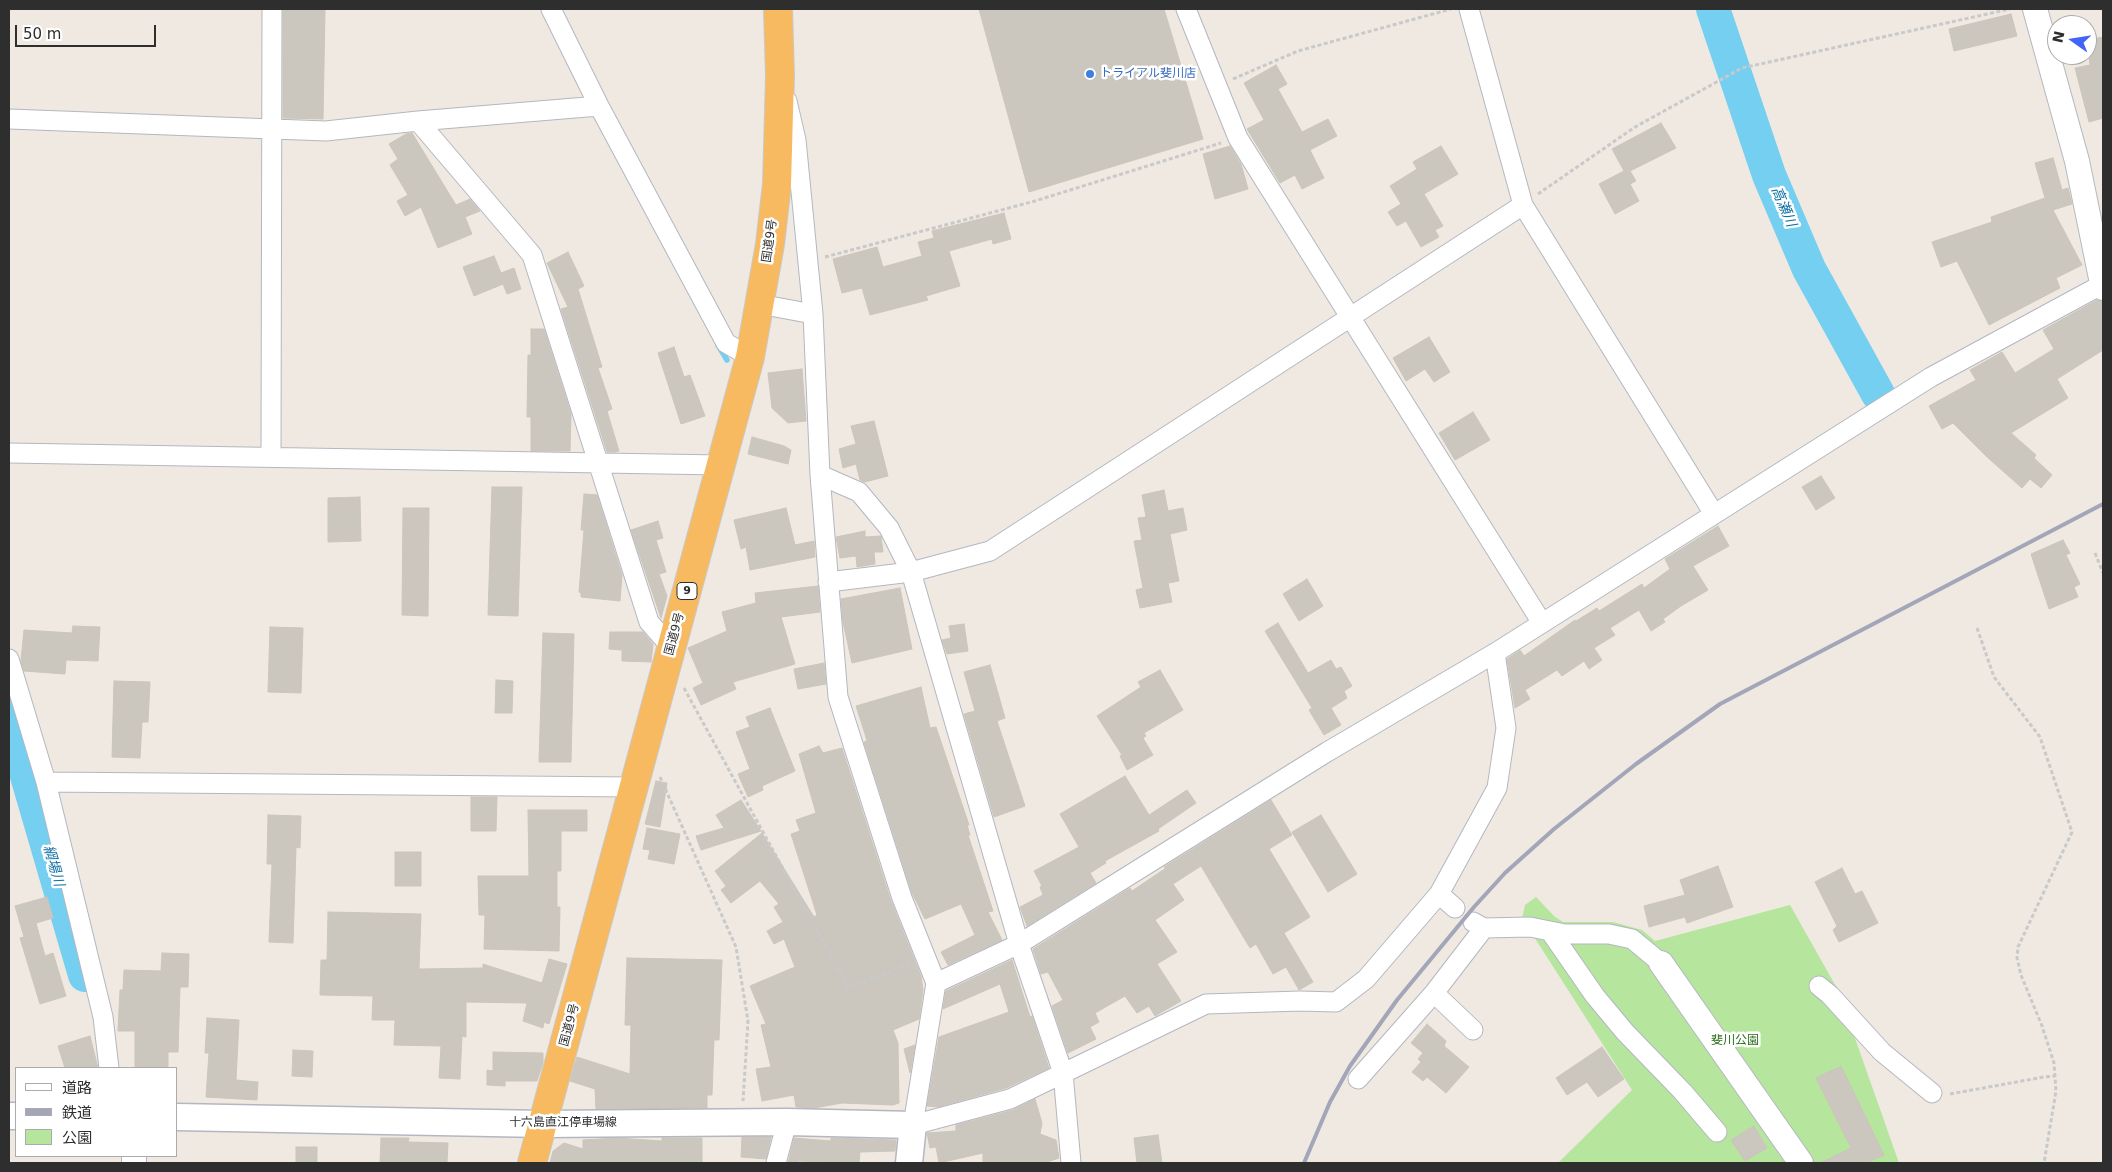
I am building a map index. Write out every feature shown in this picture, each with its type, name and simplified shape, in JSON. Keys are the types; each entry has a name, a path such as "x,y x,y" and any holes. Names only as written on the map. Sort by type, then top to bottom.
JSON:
{"highway":[{"name":"国道9号","path":"532,1163 750,357 770,244 777,184 780,76 778,9"}],"main road":[{"name":"十六島直江停車場線","path":"178,1117 543,1124 787,1122 913,1126"},
{"path":"909,1163 913,1126"}],"street":[{"path":"271,457 272,9"},
{"path":"552,9 599,106 726,343 750,357"},
{"path":"1186,9 1238,138 1542,623"},
{"path":"1469,9 1522,204 1714,514"},
{"path":"936,983 1019,944 1319,757 1494,653 1931,378 2103,285 2077,161 2035,9"},
{"path":"780,76 796,140 808,262 820,476 838,698 902,898 936,983 913,1126 1010,1099 1206,1004 1300,1001 1336,1002 1366,979 1439,894 1497,788 1506,728 1494,653"},
{"path":"9,119 326,130 599,106"},
{"path":"418,121 532,255 649,622 670,653"},
{"path":"828,582 911,572 990,551 1522,204"},
{"path":"759,304 812,314"},
{"path":"9,453 599,461 721,465"},
{"path":"820,476 859,492 889,528 911,572 1019,944 1063,1073 1071,1163"},
{"path":"9,659 46,782 103,1017 109,1067"},
{"path":"46,782 634,787"},
{"path":"1439,894 1455,908"},
{"path":"1358,1079 1434,993 1478,925 1530,927 1565,934 1609,934 1632,939 1652,953 1661,963 1801,1163"},
{"path":"1550,931 1595,996 1625,1032 1683,1092 1716,1132"},
{"path":"1819,986 1830,995 1882,1052 1932,1093"},
{"path":"1434,993 1473,1030"},
{"path":"776,1163 787,1122"}],"path":[{"path":"1217,86 1298,50 1454,9"},
{"path":"1522,204 1635,127 1742,68 2010,9"},
{"path":"808,262 1035,200 1238,138"},
{"path":"2095,553 2103,573"},
{"path":"1976,628 1994,678 2040,737 2071,824 2072,832 2066,848 2029,919 2018,947 2017,958 2021,974 2042,1026 2054,1063 2056,1076 2056,1090 2044,1163"},
{"path":"670,653 848,987 926,958"},
{"path":"645,744 736,947 748,1021 742,1122"},
{"path":"1932,1093 1942,1095 1964,1092 2056,1076"}],"green space":[{"name":"斐川公園","path":"1536,897 1554,916 1563,922 1613,922 1642,930 1655,941 1790,905 1838,990 1899,1163 1558,1163 1632,1090 1522,918 1525,905"}],"building":[{"path":"283,9 325,9 323,119 283,118"},
{"name":"トライアル斐川店","path":"979,9 1164,9 1203,139 1029,192"},
{"path":"2011,14 2017,36 1954,51 1949,29"},
{"path":"2103,37 2103,118 2089,122 2075,68 2097,65 2097,38"},
{"path":"1276,65 1287,84 1278,89 1302,132 1328,119 1337,136 1310,150 1324,178 1302,189 1295,175 1280,183 1247,129 1264,120 1244,83"},
{"path":"1661,123 1676,148 1630,171 1636,181 1630,184 1639,201 1615,214 1599,184 1624,171 1612,149"},
{"path":"412,133 456,205 470,199 480,211 465,217 472,234 438,248 421,207 405,216 397,201 408,195 390,165 398,159 389,144 406,134"},
{"path":"1230,146 1241,164 1248,189 1215,199 1203,154"},
{"path":"1441,146 1458,174 1424,194 1443,226 1435,230 1439,237 1421,247 1406,221 1397,226 1388,212 1401,204 1390,186 1417,169 1413,162"},
{"path":"2053,158 2062,190 2068,188 2072,204 2053,210 2082,265 2056,278 2060,288 1989,325 1957,261 1941,267 1932,242 1992,222 1991,217 2045,198 2035,163"},
{"path":"1004,213 1011,239 993,244 992,239 949,251 960,286 926,296 928,300 870,315 862,288 842,293 833,259 877,247 883,267 922,256 918,242 934,238 932,231"},
{"path":"568,252 584,286 578,289 602,367 598,368 612,409 607,411 619,451 615,452 607,452 561,309 568,307 547,263"},
{"path":"494,256 501,273 514,268 521,289 507,294 503,284 474,296 463,267"},
{"path":"2097,300 2103,301 2103,350 2057,379 2068,398 2011,433 2036,455 2034,458 2052,475 2041,488 2030,479 2022,488 1953,423 1942,429 1929,406 1976,380 1970,370 2002,352 2015,373 2054,349 2043,330"},
{"path":"531,329 544,329 571,414 570,451 531,451 531,417 527,417 528,355 531,355"},
{"path":"1429,337 1450,372 1434,382 1425,369 1406,381 1393,358"},
{"path":"674,347 684,377 690,375 705,416 681,424 658,353"},
{"path":"802,369 806,421 788,423 772,408 768,373"},
{"path":"1473,412 1490,440 1455,460 1439,433"},
{"path":"874,421 888,476 865,482 860,480 856,464 843,468 839,449 856,444 851,426"},
{"path":"752,437 784,446 791,450 788,464 748,454"},
{"path":"1821,476 1835,498 1816,510 1802,487"},
{"path":"492,487 522,487 518,616 488,615"},
{"path":"1164,490 1168,511 1183,508 1187,530 1170,534 1179,581 1168,583 1172,602 1140,608 1136,590 1143,588 1134,541 1142,540 1138,518 1146,517 1142,495"},
{"path":"584,494 597,495 622,575 620,601 581,597 579,592 584,530 581,530"},
{"path":"360,497 361,541 328,542 328,498"},
{"path":"403,508 429,508 428,616 402,615"},
{"path":"786,508 795,545 814,541 815,557 750,570 746,547 741,549 734,520"},
{"path":"658,521 663,538 656,540 666,572 659,574 667,596 661,618 631,530"},
{"path":"1718,526 1729,546 1693,566 1708,590 1681,606 1663,619 1665,622 1651,631 1639,610 1610,628 1615,635 1594,648 1602,660 1589,669 1584,661 1562,676 1557,670 1525,690 1530,699 1515,708 1507,659 1520,650 1524,656 1575,620 1597,608 1599,611 1642,584 1644,588 1670,569 1665,559"},
{"path":"865,531 865,537 881,536 883,552 874,552 875,564 857,567 856,556 840,558 836,537"},
{"path":"2063,540 2070,553 2066,555 2080,584 2074,587 2078,597 2049,609 2031,554"},
{"path":"1307,579 1323,606 1299,621 1283,594"},
{"path":"818,586 820,612 781,617 795,664 733,682 736,689 701,705 693,688 703,683 688,648 727,631 722,612 756,603 755,593"},
{"path":"900,588 912,649 852,663 843,622 841,599"},
{"path":"1278,623 1308,673 1331,660 1336,669 1341,667 1352,686 1344,691 1347,698 1331,708 1341,725 1324,735 1309,710 1312,708 1265,631"},
{"path":"964,624 968,651 947,654 942,640 951,638 949,626"},
{"path":"73,626 100,627 98,661 66,660 65,674 24,671 21,661 24,630 72,633"},
{"path":"270,627 303,628 301,693 268,692"},
{"path":"610,632 643,632 653,644 651,662 622,661 622,650 609,649"},
{"path":"543,633 574,634 571,762 539,762"},
{"path":"824,663 826,684 798,689 794,669"},
{"path":"990,665 1005,718 997,721 1025,806 994,817 964,714 975,711 964,672"},
{"path":"1160,670 1183,710 1144,733 1146,736 1143,738 1153,755 1127,770 1120,756 1122,755 1097,716 1141,687 1138,682"},
{"path":"496,680 513,681 512,713 495,713"},
{"path":"114,681 150,682 148,722 142,722 140,758 112,757"},
{"path":"921,687 930,728 936,727 969,825 967,825 970,835 968,835 993,911 988,912 1002,940 948,965 941,952 975,935 961,904 925,919 912,893 864,742 867,741 856,706"},
{"path":"770,708 795,771 762,786 763,790 748,797 738,774 750,769 736,732 750,727 746,717"},
{"path":"819,746 823,753 842,748 891,901 921,976 923,990 919,1019 893,1030 898,1043 899,1103 893,1105 842,1103 814,1108 796,1107 794,1095 762,1101 756,1069 771,1067 761,1025 766,1024 750,986 795,967 784,939 774,944 767,931 783,922 774,907 779,904 760,881 731,903 721,890 726,886 715,871 762,833 814,917 817,915 791,834 800,831 796,820 816,813 799,754"},
{"path":"1125,776 1149,815 1187,790 1196,803 1158,829 1159,831 1105,861 1106,863 1090,873 1096,883 1027,926 1020,907 1043,895 1040,887 1042,886 1034,871 1079,847 1060,814"},
{"path":"656,781 667,783 660,827 645,824"},
{"path":"471,797 497,797 496,831 471,831"},
{"path":"741,800 761,831 701,850 696,836 724,828 716,815"},
{"path":"1271,800 1292,835 1269,849 1310,917 1284,933 1313,982 1299,990 1286,967 1273,974 1256,944 1250,948 1201,866 1173,884 1184,900 1155,920 1177,952 1157,964 1181,1001 1155,1016 1149,1006 1137,1013 1125,996 1095,1013 1099,1022 1090,1027 1096,1039 1068,1053 1052,1006 1063,1000 1048,972 1041,974 1033,949 1130,888 1132,891 1166,868 1164,867"},
{"path":"528,810 587,810 587,831 561,831 561,871 557,871 557,907 560,907 559,951 484,949 485,915 479,915 478,876 529,876"},
{"path":"268,815 301,816 300,848 296,847 293,943 269,942 272,864 267,864"},
{"path":"1321,815 1357,874 1328,892 1292,832"},
{"path":"647,828 680,834 674,864 648,859 650,850 643,849"},
{"path":"395,852 421,852 421,886 395,886"},
{"path":"1718,866 1733,907 1687,923 1685,917 1649,927 1644,906 1685,895 1680,880"},
{"path":"1842,868 1855,894 1862,891 1878,923 1839,942 1833,930 1837,926 1815,882"},
{"path":"47,897 53,918 36,923 45,956 53,953 66,996 40,1004 20,938 24,937 15,906"},
{"path":"328,912 421,914 419,969 483,968 483,964 542,983 549,959 567,964 549,1024 544,1022 543,1028 523,1021 527,1003 466,1002 466,1037 462,1036 460,1079 439,1078 441,1046 394,1045 395,1020 372,1020 373,996 320,995 321,960 327,960"},
{"path":"162,953 189,954 188,987 180,987 178,1052 168,1052 168,1067 135,1067 135,1031 118,1031 120,990 123,990 124,970 161,971"},
{"path":"627,958 722,960 719,1040 714,1040 712,1095 707,1095 707,1108 596,1109 595,1089 570,1081 577,1057 630,1074 631,1025 625,1025"},
{"path":"1012,960 1049,1068 1006,1088 938,1107 927,1106 939,1037 1009,1012 1000,984 943,1009 946,991"},
{"path":"207,1018 239,1020 236,1080 258,1082 257,1100 206,1097 209,1053 205,1053"},
{"path":"1427,1024 1446,1041 1444,1046 1469,1067 1446,1093 1427,1077 1423,1081 1412,1072 1421,1062 1418,1059 1423,1053 1411,1043"},
{"path":"90,1036 98,1067 65,1067 58,1046"},
{"path":"915,1045 910,1073 904,1049"},
{"path":"1602,1047 1624,1079 1598,1097 1587,1082 1567,1095 1556,1078"},
{"path":"293,1050 313,1051 312,1077 292,1076"},
{"path":"493,1052 543,1053 543,1063 537,1081 505,1081 505,1086 487,1085 487,1070 493,1071"},
{"path":"1841,1066 1884,1155 1866,1163 1820,1163 1851,1148 1816,1078"},
{"path":"1035,1099 1042,1123 1040,1134 1056,1140 1059,1158 1044,1163 983,1163 983,1153 939,1163 936,1147 930,1148 927,1133 956,1131 956,1125 1013,1110"},
{"path":"1754,1126 1767,1148 1745,1161 1731,1140"},
{"path":"1158,1135 1162,1163 1137,1163 1134,1138"},
{"path":"742,1137 771,1137 766,1159 741,1157"},
{"path":"381,1138 409,1138 408,1142 448,1143 447,1163 380,1163"},
{"path":"617,1138 662,1141 662,1138 702,1138 702,1163 550,1163 553,1151 564,1143 583,1149 583,1140"},
{"path":"794,1138 831,1141 831,1138 896,1140 895,1151 860,1152 859,1163 798,1161 798,1163 788,1163"},
{"path":"296,1147 317,1147 317,1163 296,1163"}],"waterway":[{"name":"高瀬川","path":"1713,9 1769,175 1809,269 1878,394"},
{"path":"718,345 727,360"},
{"name":"綱場川","path":"9,714 85,975"}],"railway":[{"path":"1304,1163 1330,1102 1350,1066 1397,1000 1474,907 1505,873 1554,829 1636,764 1720,704 2103,504"}],"place":[{"name":"トライアル斐川店","path":"1090,74"}]}
